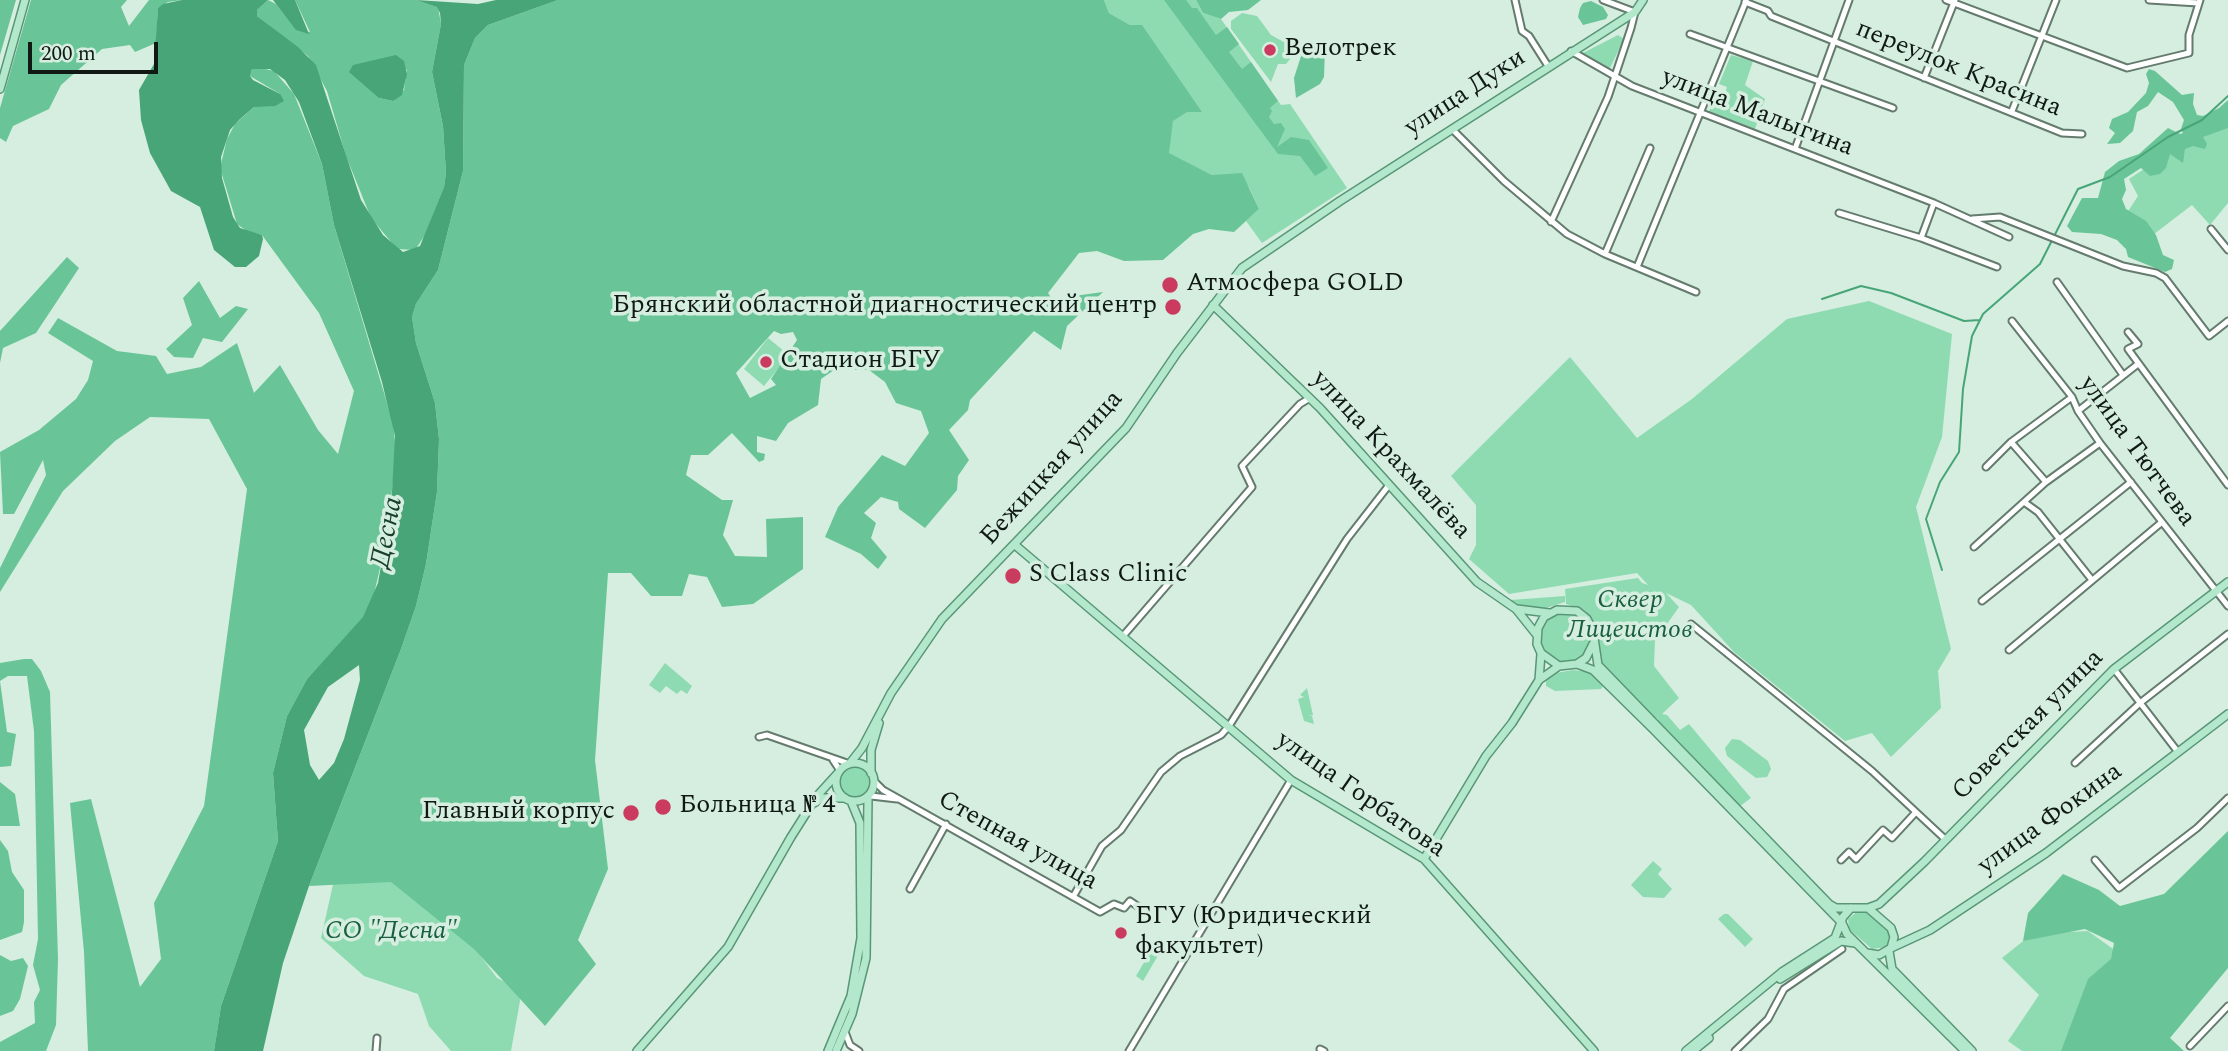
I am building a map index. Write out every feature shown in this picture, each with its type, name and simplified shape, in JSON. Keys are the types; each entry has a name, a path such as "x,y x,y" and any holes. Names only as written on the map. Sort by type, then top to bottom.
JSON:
{"main road":[{"path":"0,89 25,0"},
{"name":"улица Дуки","path":"1310,221 1635,12 1643,0"},
{"name":"Бежицкая улица","path":"915,659 942,619 1126,428 1213,304 1242,268 1310,221"},
{"name":"улица Крахмалёва","path":"1213,304 1310,398 1477,582 1516,609 1536,634 1541,653 1539,680"},
{"name":"улица Горбатова","path":"1016,545 1291,780 1423,859 1594,1051"},
{"name":"Советская улица","path":"1868,908 1879,904 1946,840 2114,669 2228,582"},
{"path":"1516,609 1549,613 1563,609 1582,614 1593,631 1595,668 1842,923 1847,934 1965,1051"},
{"path":"1536,634 1549,613"},
{"path":"1577,664 1586,658 1593,644"},
{"path":"1541,653 1559,666"},
{"path":"637,1051 728,947 811,807 838,772 849,763 915,659"},
{"path":"834,1051 845,1032 858,997 866,958 871,750 880,720 915,659"},
{"path":"1423,859 1486,756 1512,723 1539,680 1559,666 1577,664 1595,668 1829,904 1836,908 1868,908 1892,930 1892,969 1972,1051"},
{"name":"улица Фокина","path":"1890,949 1936,926 2046,853 2228,714"},
{"path":"849,763 863,765 872,777"},
{"path":"834,1051 851,996 861,938 860,823 837,785 838,772"},
{"path":"811,807 822,798 848,800 870,797"},
{"path":"1685,1051 1782,972 1839,933 1851,908"},
{"path":"1693,1051 1796,968 1841,941 1857,943"},
{"path":"1867,953 1879,955 1890,949"}],"street":[{"path":"1516,0 1522,30 1529,36 1548,66"},
{"path":"1551,222 1608,97 1635,12 1603,0"},
{"path":"1795,149 1849,0"},
{"path":"1946,0 2127,68 2189,53 2189,35 2199,2 2149,0"},
{"path":"2012,111 2056,0"},
{"path":"1637,267 1746,1"},
{"name":"переулок Красина","path":"1746,1 1768,10 1771,16 2062,133 2082,134"},
{"path":"1924,78 1955,2"},
{"path":"1690,34 1893,108"},
{"name":"улица Малыгина","path":"1571,51 1614,77 1700,114 1934,203 2009,237"},
{"path":"1452,129 1551,222 1605,254 1696,292"},
{"path":"1605,254 1650,148"},
{"path":"1922,238 1934,203"},
{"path":"1839,213 1922,238 1997,267"},
{"name":"улица Малыгина","path":"1969,219 2000,217 2123,265 2165,278 2209,336 2228,321"},
{"path":"2211,229 2228,250"},
{"path":"2057,282 2123,374"},
{"name":"улица Тютчева","path":"2012,321 2073,397 2078,411 2100,443 2228,606"},
{"path":"2128,332 2138,344 2128,349 2228,485"},
{"path":"2078,411 2138,364"},
{"path":"1986,467 2011,442 2073,397"},
{"path":"1123,636 1252,487 1242,466 1300,404 1310,398"},
{"path":"2011,442 2046,482"},
{"path":"1974,547 2046,482 2100,443"},
{"path":"1982,601 2131,482"},
{"path":"1073,897 1102,846 1121,830 1161,772 1180,755 1221,735 1229,726 1353,530 1389,485"},
{"path":"2024,502 2038,512 2091,580"},
{"path":"2009,650 2162,522"},
{"path":"1690,624 1809,718 1946,840"},
{"path":"2075,763 2140,703 2228,634"},
{"path":"2114,669 2178,752"},
{"path":"759,737 767,735 779,738 849,763"},
{"path":"830,758 838,772"},
{"path":"872,777 903,801"},
{"path":"1129,1051 1291,780"},
{"path":"870,797 903,801"},
{"path":"2095,860 2119,888 2197,828 2228,798"},
{"name":"Степная улица","path":"903,801 1100,912 1114,904 1124,908 1130,901 1146,912"},
{"path":"1841,860 1849,852 1856,859 1883,830 1892,838 1916,812"},
{"path":"910,889 946,824"},
{"path":"1735,1051 1768,1019 1784,989 1842,949"},
{"path":"2190,1046 2228,1006"},
{"path":"845,1032 847,1041 859,1051"},
{"path":"376,1051 377,1038"},
{"path":"834,1051 853,1047"}],"green space":[{"path":"1104,0 1196,0 1203,13 1221,19 1281,105 1290,104 1347,188 1262,243 1246,221 1259,209 1249,187 1212,175 1168,153 1174,112 1201,111 1130,25 1109,13"},
{"name":"Велотрек","path":"1242,13 1257,16 1271,35 1291,46 1294,54 1286,64 1278,64 1271,82 1231,29 1231,21"},
{"path":"1618,35 1624,39 1609,70 1583,53"},
{"path":"1731,55 1753,61 1745,85 1765,99 1755,129 1709,112 1712,103 1722,104 1727,87 1719,84"},
{"path":"2228,106 2228,203 2210,225 2192,205 2141,244 2125,216 2138,196 2129,179 2176,148"},
{"name":"Сквер Лицеистов","path":"1869,301 1952,334 1942,437 1916,507 1951,649 1938,671 1941,708 1891,757 1872,733 1845,741 1734,652 1691,605 1666,593 1679,607 1655,641 1654,666 1679,698 1662,714 1667,715 1680,730 1689,724 1751,798 1740,806 1658,722 1658,718 1654,721 1619,680 1614,680 1600,662 1598,630 1591,617 1584,610 1566,604 1565,589 1638,578 1648,585 1637,573 1509,594 1469,559 1476,545 1476,505 1451,476 1570,357 1637,438 1692,399 1787,319"},
{"name":"Стадион БГУ","path":"768,338 789,355 764,386 744,369"},
{"path":"1565,596 1565,602 1540,610 1520,606 1510,600"},
{"path":"1565,612 1575,614 1583,620 1589,628 1589,648 1583,656 1575,662 1565,664 1555,662 1547,656 1541,648 1539,638 1541,628 1547,620 1555,614"},
{"path":"665,663 692,686 687,694 681,690 677,694 666,686 660,693 649,685"},
{"path":"1573,670 1590,672 1605,684 1601,689 1555,691 1546,686 1546,680 1556,673"},
{"path":"1307,688 1313,715 1309,716 1312,716 1314,724 1304,721 1298,699 1304,697 1300,695"},
{"path":"1732,739 1740,740 1768,761 1771,769 1767,777 1756,778 1727,756 1725,748"},
{"path":"855,767 865,772 870,782 865,792 855,797 845,792 840,782 845,772"},
{"path":"1653,861 1662,869 1658,874 1672,889 1664,898 1643,897 1631,885"},
{"name":"СО \"Десна\"","path":"389,876 463,932 497,978 522,990 511,1051 451,1051 429,1026 418,994 364,976 321,938 334,880"},
{"path":"1858,911 1867,912 1888,931 1890,937 1886,947 1872,949 1849,929 1848,919"},
{"path":"1728,914 1753,939 1745,947 1718,919"},
{"path":"2088,931 2127,959 2073,1051 2022,1051 2008,1041 2039,995 2002,958 2032,934"},
{"path":"1159,937 1166,942 1143,981 1136,976"}],"shaded area":[{"path":"0,0 16,0 0,55"},
{"path":"31,0 127,0 121,7 129,26 149,0 182,0 168,2 158,8 156,43 135,52 130,45 102,49 61,85 49,109 13,126 6,142 0,138 0,108"},
{"path":"268,0 276,4 297,30 310,32 295,0 416,0 438,7 441,24 432,72 443,126 446,173 444,187 425,235 415,250 397,249 371,218 346,156 327,91 308,56 257,16 257,10","holes":["407,69 404,90 393,101 379,98"]},
{"path":"558,0 1104,0 1109,13 1130,25 1142,25 1202,112 1187,112 1173,121 1169,153 1212,175 1242,173 1259,209 1234,232 1209,229 1193,234 1163,260 1124,261 1097,251 1079,253 1048,293 1052,299 1103,292 1067,326 1061,350 1034,331 970,400 968,410 949,430 969,460 958,476 957,490 925,528 899,509 898,502 881,497 864,513 876,523 871,538 887,557 878,569 861,554 825,537 838,507 882,455 905,466 929,433 921,411 896,403 885,382 869,370 834,370 821,379 818,405 788,423 776,441 757,436 757,452 765,454 764,460 759,462 732,433 708,455 691,455 686,475 722,500 733,500 723,535 735,556 767,557 766,519 803,517 803,569 753,604 722,607 707,577 689,574 682,596 651,596 631,573 608,573 595,760 608,869 578,940 596,964 545,1026 474,949 391,882 309,886 401,649 416,606 426,564 437,492 439,439 435,403 416,343 412,317 416,304 438,270 463,171 464,65 475,38 488,25","holes":["774,331 781,334 793,332 797,340 771,379 776,385 750,398 736,373"]},
{"path":"1164,0 1186,0 1192,8 1197,8 1216,35 1227,27 1239,44 1229,52 1242,69 1251,62 1278,101 1270,108 1272,111 1269,117 1274,124 1281,123 1285,129 1277,147 1291,137 1309,140 1328,168 1315,176 1300,156 1278,154"},
{"path":"1196,0 1261,0 1248,10 1229,12 1221,19 1203,13"},
{"path":"1591,1 1603,7 1608,15 1606,19 1583,25 1578,17 1580,8 1583,3"},
{"path":"1325,50 1324,77 1320,84 1296,98 1294,78 1302,53"},
{"path":"257,67 274,71 294,94 322,164 334,225 393,423 396,451 387,538 374,594 364,617 307,679 287,716 273,773 278,841 221,1006 214,1051 88,1051 84,952 70,803 91,799 140,987 161,959 154,903 204,806 247,489 209,419 150,417 115,441 63,491 0,592 0,568 46,475 43,460 14,514 3,514 0,452 39,430 76,399 88,380 93,361 48,333 58,318 117,351 156,356 167,374 201,367 237,343 254,393 280,365 318,430 338,454 354,391 319,313 262,235 248,232 237,224 220,168 227,139 235,124 254,107 280,94 250,76 252,69"},
{"path":"2149,69 2155,71 2182,95 2194,93 2193,104 2197,115 2203,116 2228,100 2228,128 2203,137 2207,144 2205,149 2193,146 2185,149 2183,163 2170,154 2166,168 2160,174 2150,176 2141,168 2124,179 2126,190 2122,199 2126,209 2146,221 2156,235 2163,255 2174,260 2172,269 2165,272 2128,257 2126,249 2117,240 2101,234 2072,232 2067,226 2082,198 2098,198 2105,172 2119,161 2139,154 2168,128 2183,133 2181,129 2184,120 2173,102 2158,92 2148,106 2137,112 2133,131 2120,143 2107,144 2115,133 2109,128 2112,119 2128,112 2146,93 2149,83 2146,74"},
{"path":"67,257 79,268 36,333 3,348 0,363 0,331"},
{"path":"199,281 220,318 236,306 248,309 222,342 203,338 193,358 174,357 166,349 192,325 183,298"},
{"path":"32,659 41,671 50,692 58,959 56,1025 46,1051 0,1051 0,1042 35,1023 34,1002 40,990 33,965 38,939 34,731 27,676 8,676 0,681 0,663"},
{"path":"0,681 7,732 16,734 11,766 0,767"},
{"path":"0,782 15,794 20,826 0,826"},
{"path":"2228,831 2228,968 2170,1038 2184,1051 2061,1051 2088,979 2111,959 2114,943 2085,929 2023,941 2028,913 2063,874 2099,890 2120,906 2164,894"},
{"path":"0,840 8,851 12,872 24,890 24,922 22,932 0,940"},
{"path":"0,955 11,961 23,958 28,966 20,999 13,1011 0,1016"}],"water":[{"name":"Десна","path":"182,0 268,0 257,10 257,16 298,47 316,65 361,200 383,235 403,252 420,246 444,187 446,173 443,126 432,72 441,24 440,13 437,7 416,0 478,4 496,0 558,0 488,25 475,38 464,65 463,171 438,270 416,304 412,317 416,343 435,403 439,439 437,492 426,564 416,606 401,649 309,886 283,963 263,1051 214,1051 221,1006 278,841 273,773 287,716 307,679 363,617 378,583 391,510 395,436 382,382 334,225 322,164 299,102 285,80 270,69 252,69 250,76 253,80 280,94 284,101 275,106 254,107 239,120 230,130 221,157 222,178 233,217 240,228 262,235 263,239 259,256 246,267 235,267 214,250 200,207 171,191 150,153 141,120 139,90 154,64 158,8 163,4","holes":["359,665 360,680 344,739 334,763 319,780 310,765 304,730 328,687"]},
{"path":"273,0 295,0 309,34 296,30"},
{"path":"396,55 404,61 407,74 402,95 393,101 379,98 349,72 353,65"}],"waterway":[{"path":"1942,570 1926,519 1940,482 1959,452 1963,389 1972,336 1983,314 2040,264 2078,189 2110,177 2168,137 2202,120 2228,96"},
{"path":"1822,299 1861,286 1891,293 1964,321 1980,320"}],"place":[{"name":"Велотрек","path":"1270,50"},
{"name":"Атмосфера GOLD","path":"1170,285"},
{"name":"Брянский областной диагностический центр","path":"1173,307"},
{"name":"Стадион БГУ","path":"766,362"},
{"name":"S Class Clinic","path":"1013,576"},
{"name":"Больница № 4","path":"663,807"},
{"name":"Главный корпус","path":"631,813"},
{"name":"БГУ (Юридический факультет)","path":"1121,933"}]}
